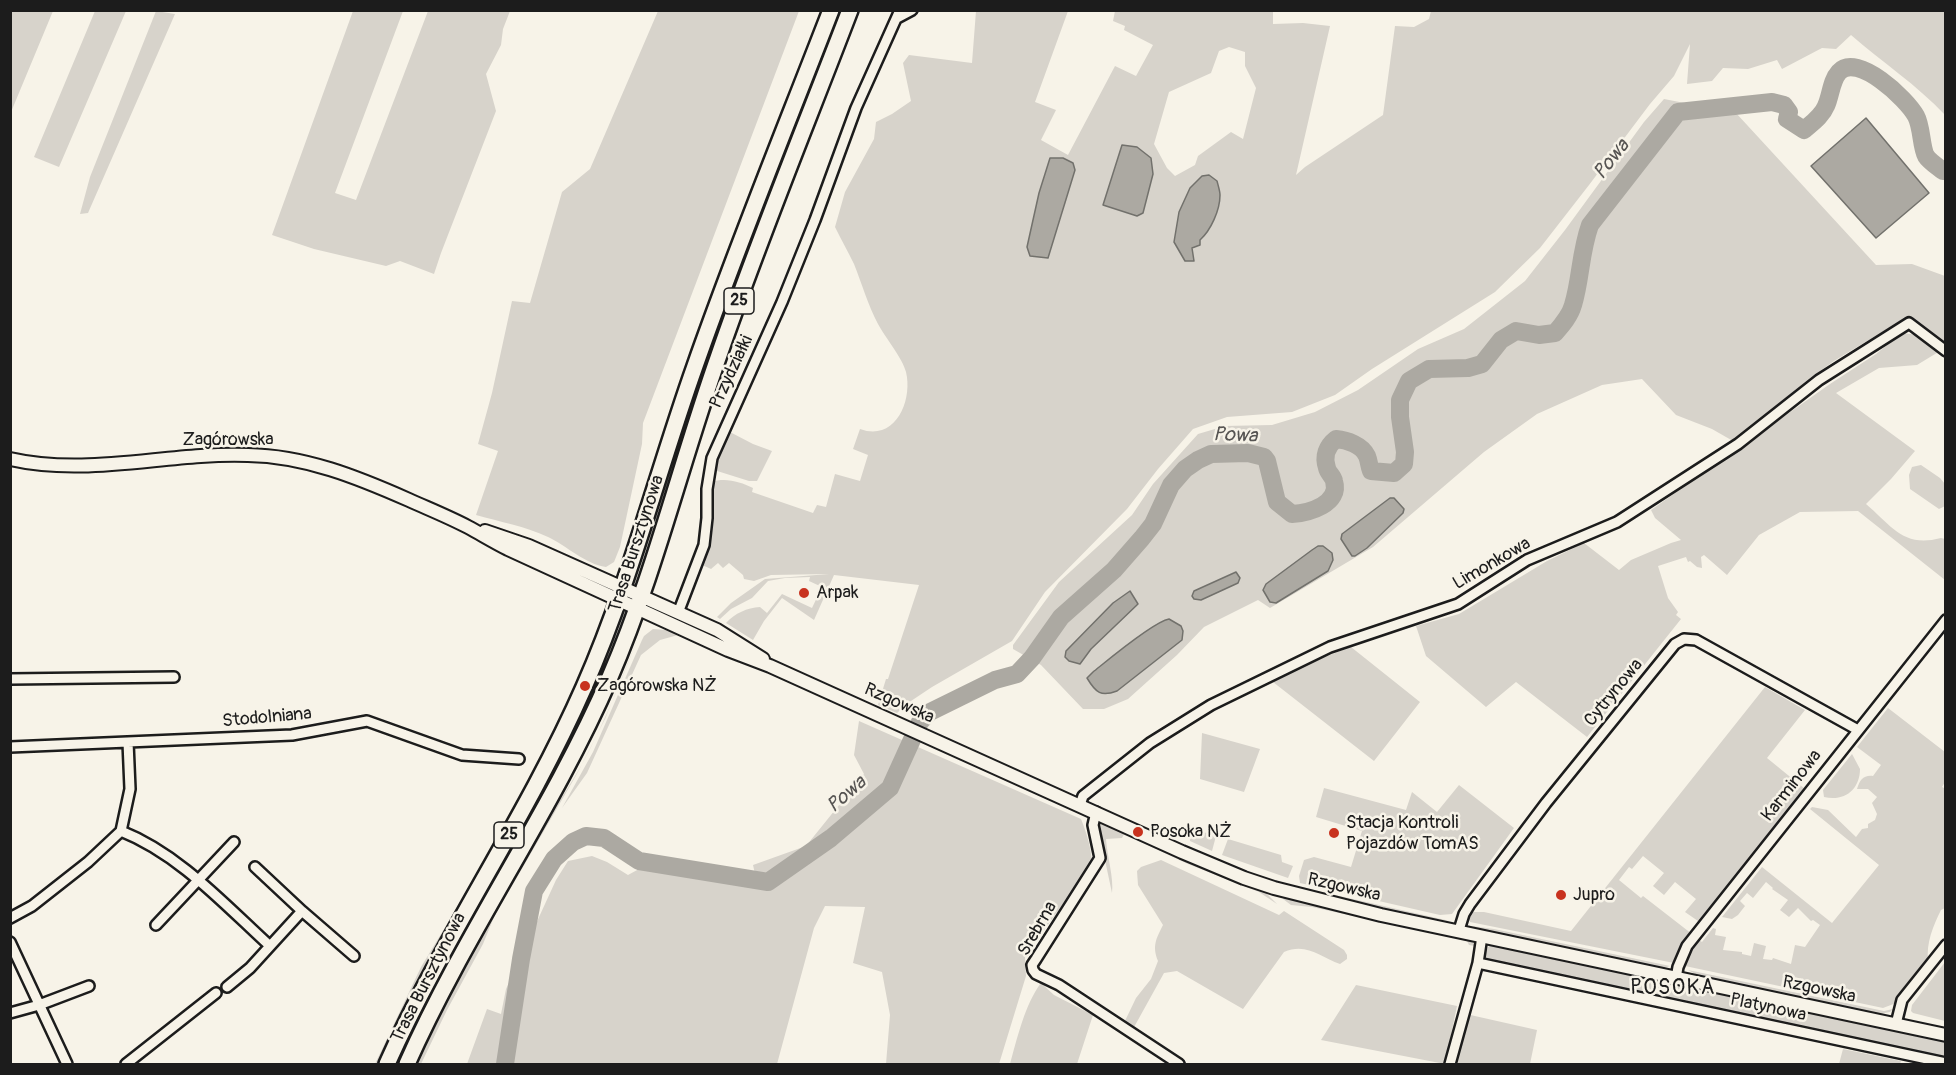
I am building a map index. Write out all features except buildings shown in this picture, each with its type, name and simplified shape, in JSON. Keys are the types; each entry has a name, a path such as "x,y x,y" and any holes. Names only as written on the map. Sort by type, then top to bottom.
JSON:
{"main road":[{"name":"Trasa Bursztynowa","path":"387,1065 429,976 528,801 585,686 621,594 694,367 831,10"},
{"name":"Trasa Bursztynowa","path":"407,1065 461,954 578,747 611,675 639,602 718,357 850,10"}],"street":[{"name":"Przydziałki","path":"678,613 704,545 707,518 706,489 712,458 782,302 856,108 899,14 912,10"},
{"name":"Limonkowa","path":"1080,805 1083,795 1150,744 1211,705 1330,647 1458,604 1527,560 1617,522 1738,444 1819,380 1909,323 1946,351"},
{"name":"Zagórowska","path":"10,459 51,465 82,466 206,455 250,455 290,459 351,475 470,528 529,546 621,594 697,628"},
{"name":"Zagórowska","path":"639,602 678,613 697,628"},
{"name":"Karminowa","path":"1676,978 1687,946 1946,620"},
{"name":"Rzgowska","path":"697,628 741,644 770,666 936,741 1212,865 1274,888 1361,910 1946,1035"},
{"name":"Cytrynowa","path":"1458,930 1470,904 1546,803 1675,644 1684,639 1696,639 1858,730"},
{"path":"10,679 174,677"},
{"name":"Stodolniana","path":"10,747 292,735 367,721 462,755 519,759"},
{"path":"10,918 32,906 88,862 121,831 130,789 128,742"},
{"name":"Srebrna","path":"1096,812 1093,825 1100,858 1034,962 1033,970 1179,1065"},
{"path":"121,831 141,839 167,856 198,880 270,946"},
{"path":"156,925 234,842"},
{"path":"255,867 354,957"},
{"path":"226,987 250,968 302,911"},
{"path":"1450,1065 1478,963 1482,936"},
{"path":"10,942 67,1065"},
{"path":"1896,1024 1902,1000 1946,945"},
{"name":"Platynowa","path":"1478,963 1946,1064"},
{"path":"10,1013 39,1005 89,986"},
{"path":"126,1065 216,993"}],"shaded area":[{"path":"10,11 53,11 11,112"},
{"path":"95,11 126,11 59,167 34,157"},
{"path":"156,11 175,14 88,213 80,214 90,177"},
{"path":"353,11 403,11 335,193 356,200 428,11 510,11 503,29 501,45 486,74 496,111 434,274 400,261 386,266 314,249 272,235"},
{"path":"658,11 799,11 643,423 642,444 620,547 614,562 606,567 591,562 539,533 476,515 498,451 478,444 492,393 512,301 530,303 562,192 590,169"},
{"path":"976,11 1068,11 1035,102 1056,110 1041,140 1068,155 1115,66 1136,76 1153,45 1124,30 1125,26 1113,21 1115,11 1273,11 1273,24 1303,23 1330,26 1296,175 1383,115 1395,26 1414,27 1429,19 1431,11 1945,11 1945,115 1851,35 1836,49 1822,48 1782,69 1777,60 1748,69 1723,68 1712,81 1687,84 1690,44 1674,76 1540,248 1495,292 1372,369 1335,395 1292,412 1227,417 1193,429 1127,509 1045,592 1012,641 932,687 897,713 878,705 919,585 834,575 814,620 782,598 753,640 726,623 737,614 750,609 760,607 767,613 782,594 812,608 822,587 809,581 810,577 768,581 752,598 731,609 720,619 717,617 731,603 765,579 829,574 771,575 754,581 744,579 743,575 729,563 723,568 718,563 711,569 700,564 709,541 712,482 728,480 738,482 753,488 752,492 813,513 817,505 826,507 835,474 860,481 868,455 853,449 860,429 883,430 899,416 907,395 906,372 874,317 854,264 835,227 845,192 874,139 876,122 911,101 903,63 909,55 972,63","holes":["1229,47 1245,52 1245,66 1256,88 1243,139 1231,132 1198,156 1195,165 1175,176 1167,168 1154,144 1169,92 1211,73 1219,51","1217,181 1220,201 1214,219 1200,240 1200,245 1182,254 1174,243"]},
{"path":"1664,99 1736,113 1876,265 1912,264 1945,276 1945,347 1905,318 1810,378 1733,441 1712,429 1676,415 1642,379 1602,385 1537,414 1484,452 1373,547 1270,608 1258,600 1204,627 1128,699 1104,709 1083,709 1041,665 1013,649 1013,645 1059,582 1132,515 1153,484 1198,434 1225,426 1272,425 1315,412 1358,390 1418,349 1464,329 1525,281 1644,122","holes":["1390,498 1403,513 1367,548 1352,556 1341,539 1342,534","1332,553 1331,565 1263,590 1266,584","1235,572 1240,580 1201,600 1194,591","1130,591 1080,663 1113,603","1183,631 1182,640 1087,678 1124,648"]},
{"path":"1866,118 1929,193 1876,238 1811,166"},
{"path":"1122,145 1137,147 1151,158 1153,174 1143,213 1137,216 1103,205"},
{"path":"1050,158 1063,158 1073,163 1075,170 1048,258 1030,256 1027,247 1039,193"},
{"path":"1209,175 1217,181 1220,195 1217,213 1200,240 1200,245 1192,248 1194,261 1185,261 1174,242 1179,212 1190,188 1202,176"},
{"path":"1902,333 1919,335 1940,351 1917,365 1879,368 1836,393 1915,451 1866,504 1891,527 1907,537 1917,540 1945,539 1945,580 1858,511 1800,512 1759,535 1727,575 1704,555 1701,557 1702,568 1688,562 1686,557 1658,566 1668,598 1678,612 1676,615 1681,619 1587,737 1516,682 1486,707 1426,656 1416,626 1459,614 1547,561 1584,543 1619,570 1631,560 1681,540 1655,518 1651,510 1876,354"},
{"path":"728,431 772,451 757,481 749,481 714,470"},
{"path":"1921,465 1945,484 1945,506 1939,509 1910,489 1909,475 1912,467"},
{"path":"1390,498 1394,498 1404,509 1403,513 1367,548 1352,556 1341,539 1342,534"},
{"path":"1318,546 1323,546 1332,553 1333,560 1328,571 1276,603 1270,602 1263,590 1266,584"},
{"path":"1236,572 1240,578 1238,583 1201,600 1194,599 1192,596 1194,591"},
{"path":"1130,591 1138,604 1091,649 1080,664 1069,661 1065,657 1066,651 1113,603"},
{"path":"1169,619 1181,626 1182,640 1117,691 1107,694 1093,687 1087,678 1093,672 1142,634"},
{"path":"653,629 666,630 678,635 660,640 641,655 587,773 562,808 593,752 644,636"},
{"path":"616,633 589,698 538,806 399,1064 394,1064 408,1033 600,666"},
{"path":"1351,647 1420,702 1374,761 1273,682 1298,667"},
{"path":"1765,687 1805,710 1767,758 1805,789 1702,920 1698,921 1685,912 1696,899 1675,882 1664,895 1653,886 1664,873 1643,856 1632,869 1629,867 1619,880 1692,934 1680,949 1674,963 1470,922 1468,917 1473,912 1484,912 1571,931"},
{"path":"1888,708 1945,752 1945,782 1942,787 1946,789 1945,908 1941,910 1935,922 1928,948 1928,961 1902,992 1896,1003 1883,1008 1685,966 1686,956 1713,928 1716,929 1715,935 1726,937 1723,950 1742,952 1742,954 1751,956 1754,943 1766,946 1763,959 1772,960 1773,958 1791,964 1795,945 1805,947 1820,925 1811,921 1798,908 1789,917 1780,910 1788,900 1766,882 1753,898 1747,893 1740,901 1745,906 1738,915 1732,919 1722,917 1762,867 1832,923 1879,865 1810,809 1812,807 1828,810 1856,837 1862,829 1868,828 1868,824 1875,820 1877,814 1872,803 1877,797 1868,789 1857,789 1862,779 1873,776 1881,765 1857,747"},
{"path":"859,721 1081,819 1091,851 1092,863 1025,957 1026,976 999,1064 886,1064 890,1015 882,972 853,963 865,907 825,906 814,928 777,1064 467,1064 487,1009 501,1014 506,989 556,880 568,861 592,856 628,875 639,869 687,874 758,887 753,865 806,846 864,774 854,755"},
{"path":"1202,733 1260,749 1244,792 1200,779"},
{"path":"1852,754 1860,769 1854,788 1845,796 1824,797 1823,790"},
{"path":"582,764 494,917 483,944 421,1064 415,1064 491,918"},
{"path":"1459,785 1514,828 1452,914 1440,915 1300,883 1299,876 1304,860 1314,857 1351,867 1362,831 1316,817 1324,788 1406,810 1412,792 1437,812"},
{"path":"1102,821 1261,888 1277,904 1259,892 1188,864 1124,834 1122,838 1106,839 1112,893 1099,832"},
{"path":"1189,830 1216,836 1212,851 1190,841"},
{"path":"1228,839 1281,855 1282,862 1293,866 1288,878 1222,855"},
{"path":"1161,860 1279,915 1284,911 1344,950 1347,959 1340,964 1306,950 1292,949 1284,952 1243,1009 1177,971 1164,973 1133,1029 1124,1023 1136,998 1151,979 1158,961 1155,951 1158,934 1163,925 1138,885 1137,871 1141,867"},
{"path":"1302,887 1450,921 1416,916 1305,891"},
{"path":"464,896 429,957 378,1064 375,1064 421,967"},
{"path":"1285,896 1316,905 1466,937 1475,946 1469,945 1467,941 1312,907 1291,905 1283,899"},
{"path":"1472,926 1494,929 1670,966 1664,968"},
{"path":"1494,944 1945,1039 1945,1059 1491,964 1484,957 1488,947"},
{"path":"1945,962 1945,1021 1913,1013 1912,1005"},
{"path":"1688,970 1884,1011 1893,1009 1880,1014 1697,975"},
{"path":"1041,983 1054,995 1093,1015 1077,1064 1010,1064 1026,1011"},
{"path":"1356,985 1457,1006 1445,1064 1321,1040"},
{"path":"1466,1014 1537,1030 1530,1064 1454,1064"},
{"path":"1843,1049 1901,1061 1900,1064 1839,1064"}],"waterway":[{"name":"Powa","path":"505,1064 534,891 554,859 573,842 586,836 604,838 639,861 768,882 831,838 890,788 920,722 930,712 995,680 1017,674 1032,658 1061,617 1114,570 1142,538 1153,524 1171,485 1185,469 1198,460 1211,454 1248,453 1264,457 1277,502 1292,514 1307,512 1322,506 1333,496 1334,481 1325,459 1328,448 1336,439 1349,442 1362,449 1367,456 1371,471 1394,473 1404,464 1400,400 1409,381 1429,369 1468,368 1482,364 1501,340 1516,331 1539,335 1555,333 1568,317 1573,305 1590,225 1678,112 1772,102 1784,105 1789,112 1787,119 1804,130 1824,110 1839,72 1847,67 1857,68 1881,80 1911,108 1918,121 1926,156 1946,171"}],"place":[{"name":"Arpak","path":"804,593"},
{"name":"Zagórowska NŻ","path":"585,686"},
{"name":"Posoka NŻ","path":"1138,832"},
{"name":"Stacja Kontroli Pojazdów TomAS","path":"1334,833"},
{"name":"Jupro","path":"1561,895"}],"district":[{"name":"POSOKA","path":"1673,989"}]}
